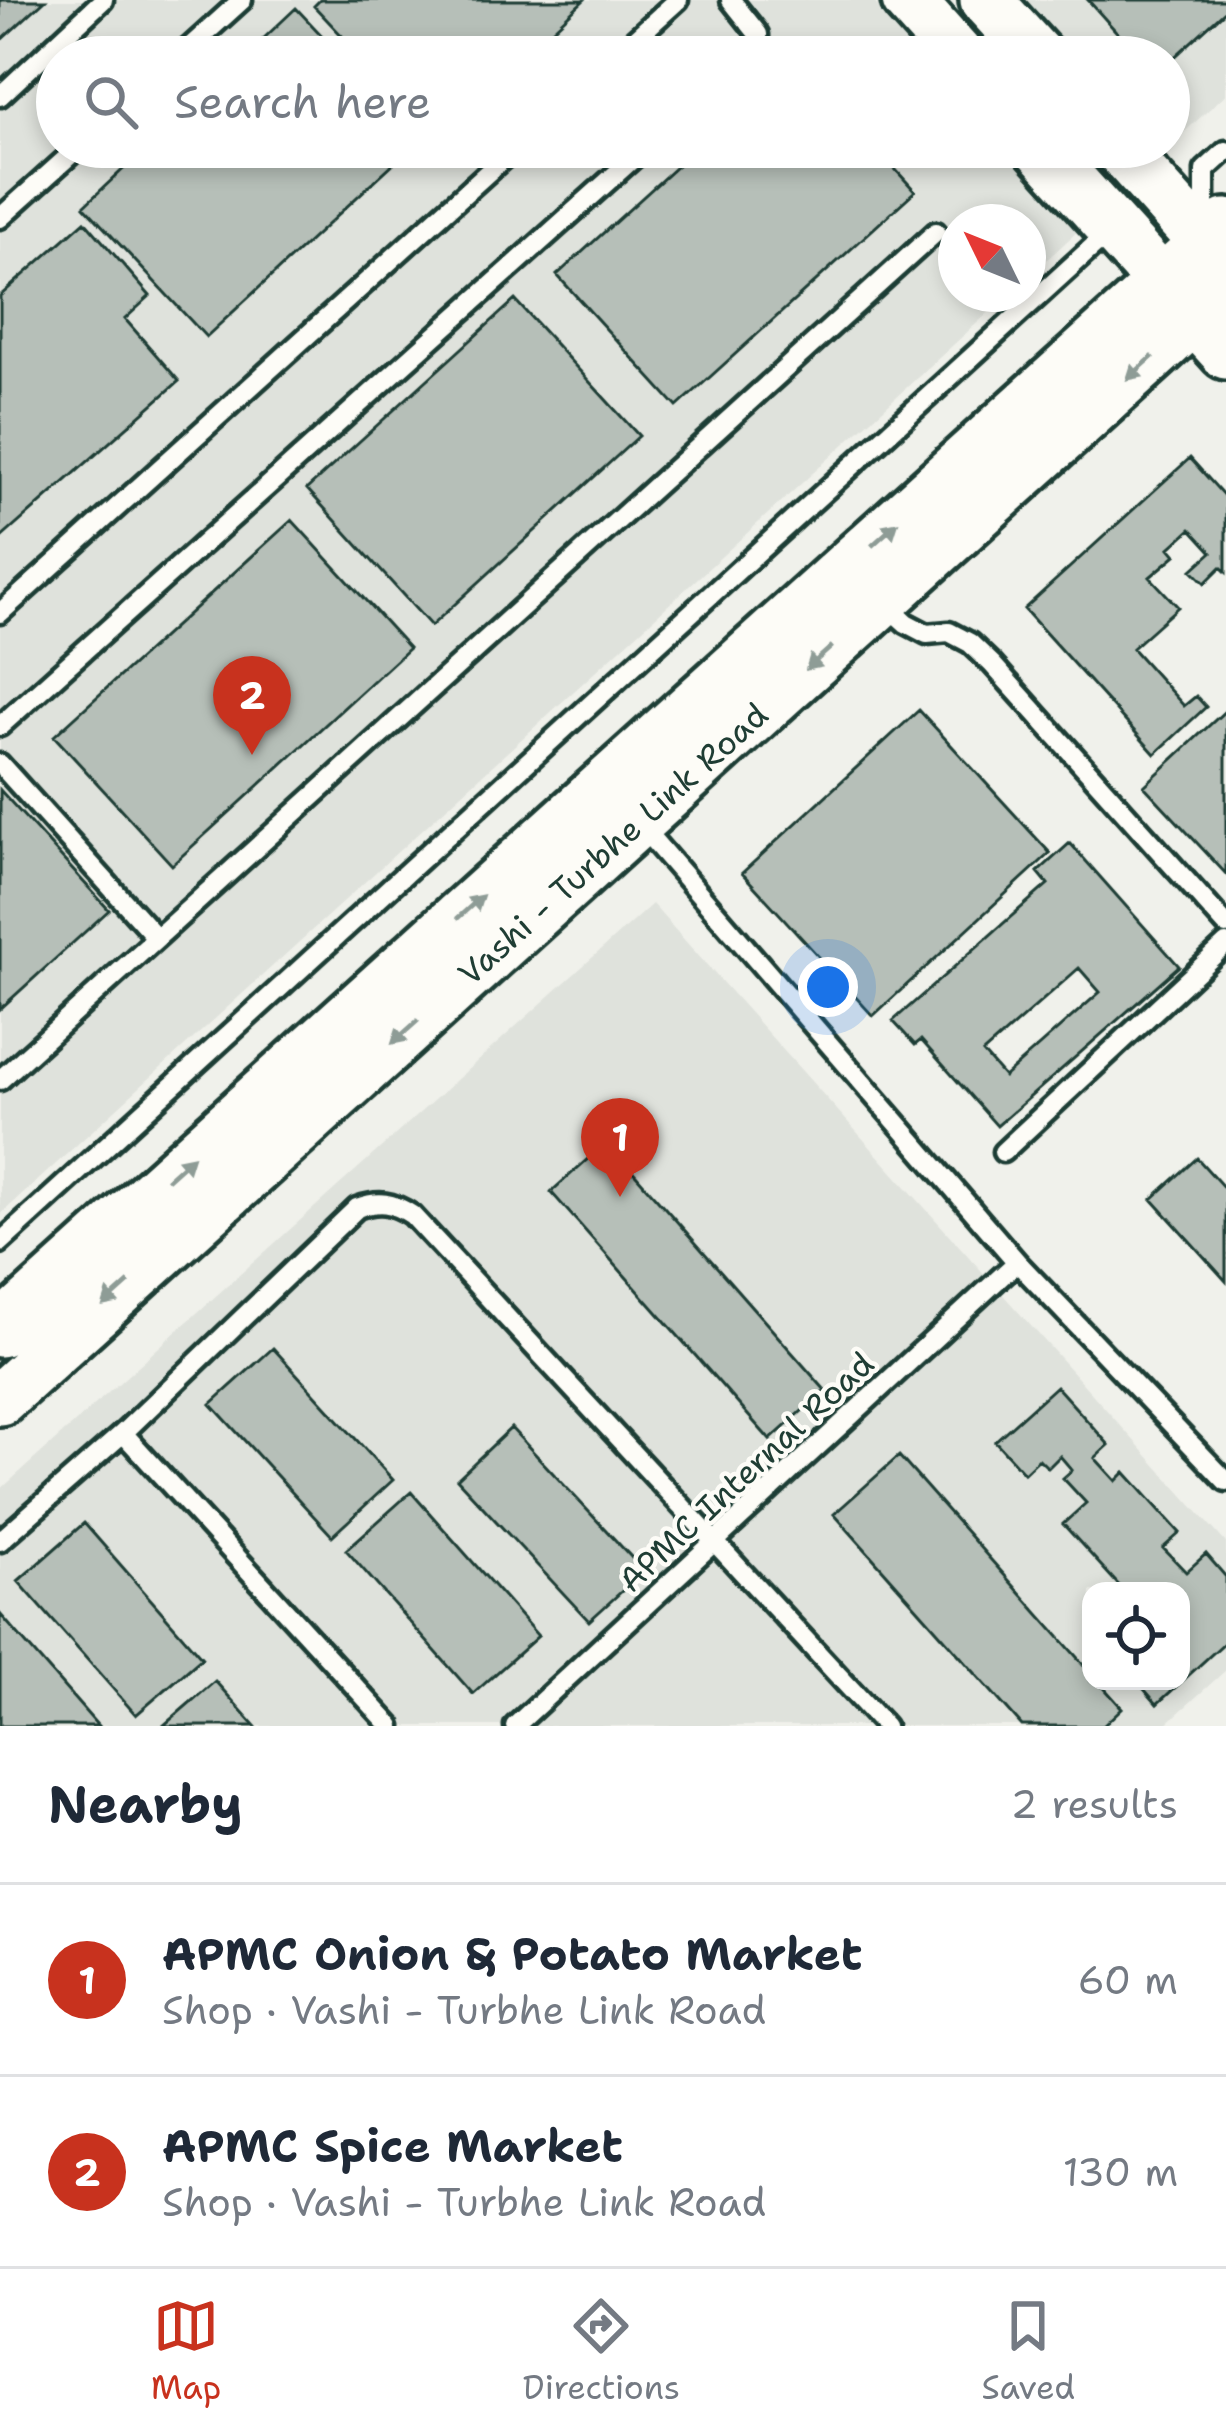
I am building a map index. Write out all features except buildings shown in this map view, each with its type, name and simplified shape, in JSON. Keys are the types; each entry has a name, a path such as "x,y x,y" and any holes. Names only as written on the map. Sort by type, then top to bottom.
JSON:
{"main road":[{"path":"908,0 940,36"},
{"path":"986,0 1018,36"},
{"path":"1059,168 1114,228 1210,283"},
{"path":"1132,168 1210,283"},
{"name":"Vashi - Turbhe Link Road","path":"0,1400 882,601 1210,283"},
{"name":"Vashi - Turbhe Link Road","path":"0,1331 1210,283"}],"lane":[{"path":"64,36 103,0"},
{"path":"202,36 242,0"},
{"path":"638,36 678,0"},
{"path":"731,0 758,36"},
{"path":"0,96 36,62"},
{"path":"1210,283 1205,170 1226,151"},
{"path":"0,218 56,168"},
{"path":"0,613 493,168"},
{"path":"0,726 623,168"},
{"path":"0,1243 1114,228"},
{"path":"0,1080 936,232"},
{"path":"882,601 927,634 949,632 970,644 992,664 1226,925"},
{"path":"0,764 155,936"},
{"path":"638,822 1017,1262 1226,1481"},
{"path":"1003,1151 1226,944"},
{"path":"0,1540 123,1432 357,1208 376,1201 394,1204 412,1215 885,1726"},
{"name":"APMC Internal Road","path":"515,1726 1017,1262"},
{"path":"123,1432 391,1726"}],"shaded area":[{"path":"0,0 872,0 904,36 36,36 36,168 1024,168 1080,229 1046,260 1046,204 938,204 938,312 989,312 0,1215"},
{"path":"1020,0 1226,0 1226,94 1190,127 1190,36 1052,36"},
{"path":"652,904 1226,1543 1226,1670 1164,1726 0,1726 0,1490"}],"place":[{"name":"APMC Spice Market","path":"252,755"},
{"name":"APMC Onion & Potato Market","path":"620,1197"}]}
